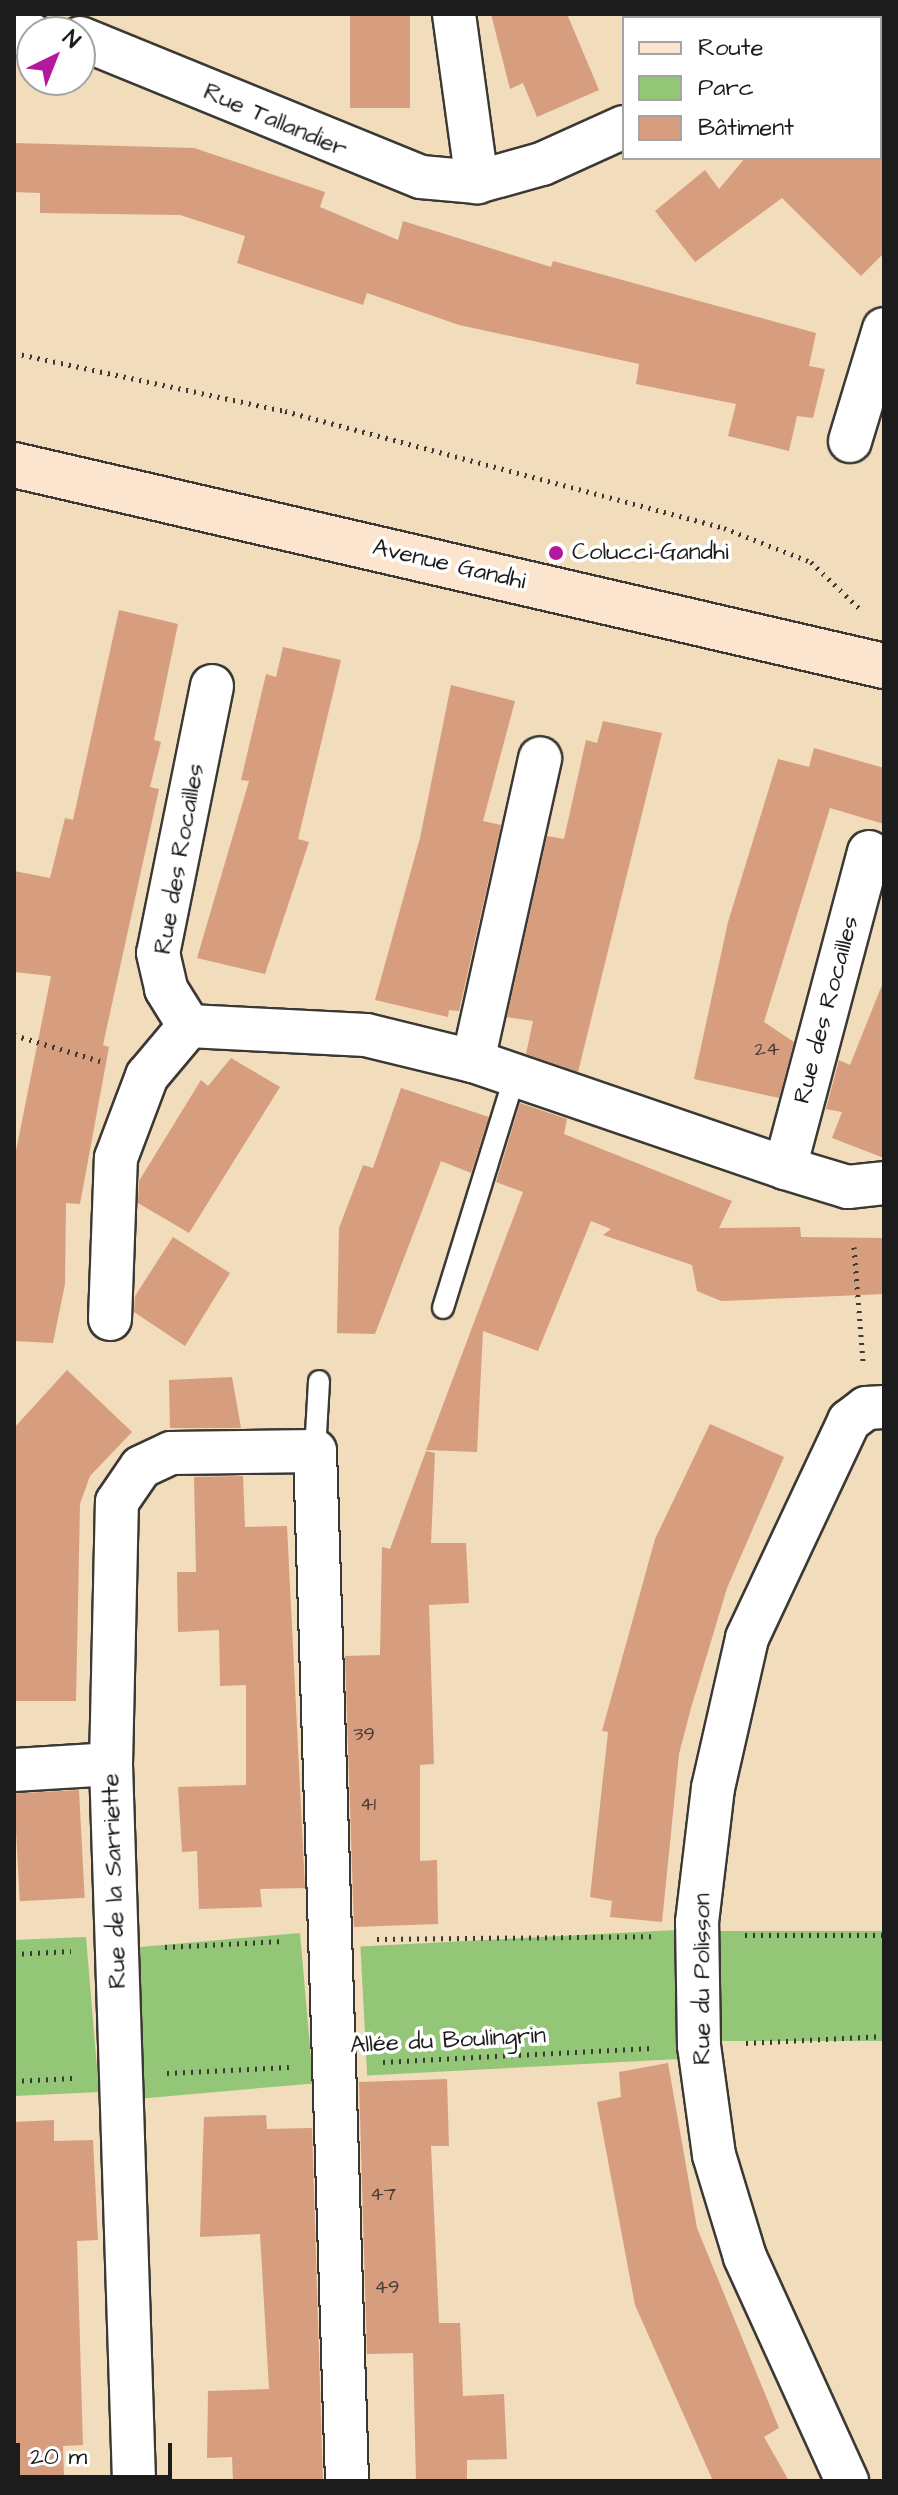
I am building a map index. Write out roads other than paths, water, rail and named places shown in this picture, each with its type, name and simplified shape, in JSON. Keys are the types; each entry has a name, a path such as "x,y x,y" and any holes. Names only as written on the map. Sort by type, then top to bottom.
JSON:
{"main road":[{"name":"Avenue Gandhi","path":"14,465 884,666"}],"street":[{"path":"454,14 477,182"},
{"name":"Rue Tallandier","path":"96,45 369,161 421,177 477,182 542,164 622,128"},
{"path":"850,441 884,329"},
{"name":"Rue des Rocailles","path":"189,1026 166,989 158,953 212,686"},
{"path":"473,1061 540,758"},
{"name":"Rue des Rocailles","path":"785,1168 869,852"},
{"path":"110,1319 116,1158 147,1076 189,1026 366,1035 473,1061 848,1187 884,1183"},
{"name":"Rue du Polisson","path":"847,2481 745,2257 714,2155 699,2046 698,1935 713,1788 747,1638 849,1421 875,1407"},
{"path":"315,1451 327,1939 347,2481"},
{"name":"Rue de la Sarriette","path":"134,2481 111,1764 114,1534 125,1483 171,1453 315,1451"},
{"path":"14,1770 111,1764"}],"lane":[{"path":"443,1308 515,1076"},
{"path":"315,1451 319,1381"}],"place":[{"name":"Colucci-Gandhi","path":"556,553"}]}
